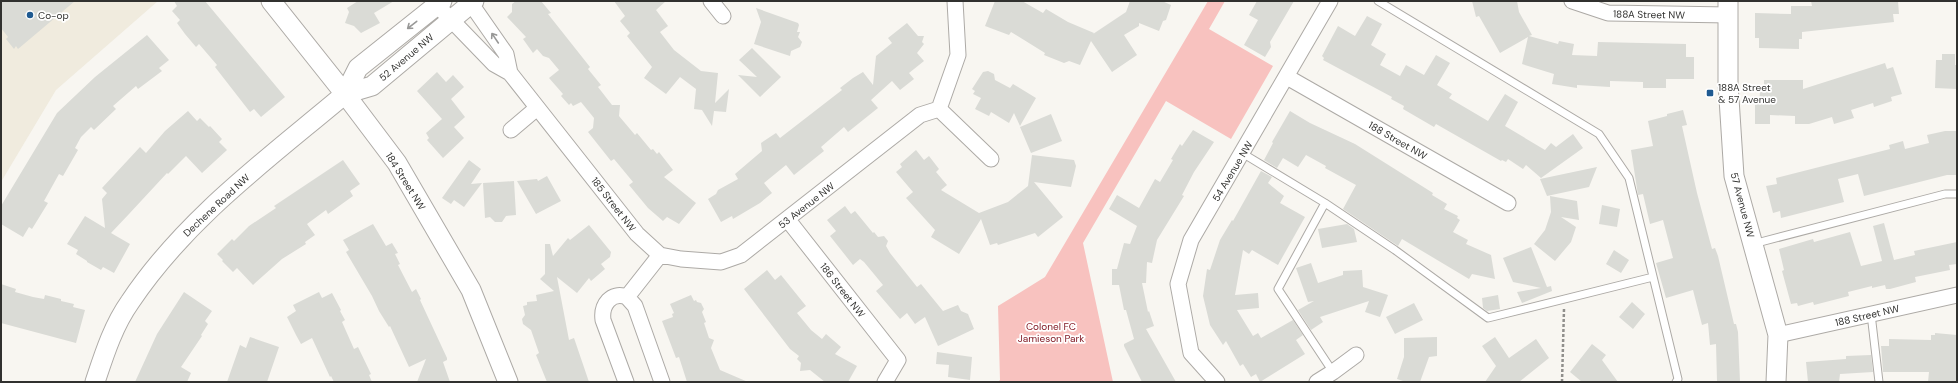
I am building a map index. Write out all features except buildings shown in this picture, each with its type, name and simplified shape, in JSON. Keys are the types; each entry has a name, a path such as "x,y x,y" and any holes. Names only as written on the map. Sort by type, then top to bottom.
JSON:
{"street":[{"name":"184 Street NW","path":"271,1 346,94 397,163 472,290 508,382"},
{"path":"711,1 723,16"},
{"path":"955,1 958,55 939,109 991,160"},
{"name":"54 Avenue NW","path":"1217,382 1191,353 1178,284 1191,240 1330,1"},
{"name":"188A Street NW","path":"1572,1 1608,14 1728,8"},
{"name":"52 Avenue NW","path":"346,94 358,68 437,2"},
{"name":"185 Street NW","path":"437,2 451,21 494,64 510,73 637,234 660,255"},
{"name":"52 Avenue NW","path":"346,94 372,86 472,2"},
{"name":"185 Street NW","path":"472,2 506,54 510,73"},
{"name":"57 Avenue NW","path":"1728,8 1728,83 1734,176 1778,335 1776,382"},
{"name":"188 Street NW","path":"1287,76 1508,203"},
{"name":"Dechene Road NW","path":"94,382 109,341 129,302 180,238 210,208 346,94"},
{"path":"511,130 537,108"},
{"name":"53 Avenue NW","path":"660,255 681,259 721,262 741,255 788,220 920,115 939,109"},
{"name":"186 Street NW","path":"788,220 898,360 885,382"},
{"path":"627,297 660,255"},
{"name":"188 Street NW","path":"1778,335 1957,296"},
{"path":"626,382 603,320 602,312 607,301 613,297 627,297"},
{"path":"627,297 634,306 662,382"},
{"path":"1317,382 1356,355"}],"lane":[{"path":"1378,1 1599,134 1628,178 1678,378 1676,382"},
{"path":"1242,153 1326,203 1488,318 1653,277"},
{"path":"1753,244 1945,194 1957,194"},
{"path":"1326,203 1278,289 1333,372"},
{"path":"1871,314 1879,382"}],"path":[{"path":"1562,382 1565,299"}],"shaded area":[{"path":"1,1 158,1 56,90 1,182"}],"green space":[{"name":"Colonel FC Jamieson Park","path":"1208,1 1225,1 1209,29 1273,66 1231,139 1166,101 1083,243 1113,382 998,382 1000,380 998,306 1045,277"}],"place":[{"name":"Co-op","path":"30,15"},
{"name":"188A Street & 57 Avenue","path":"1710,93"}]}
